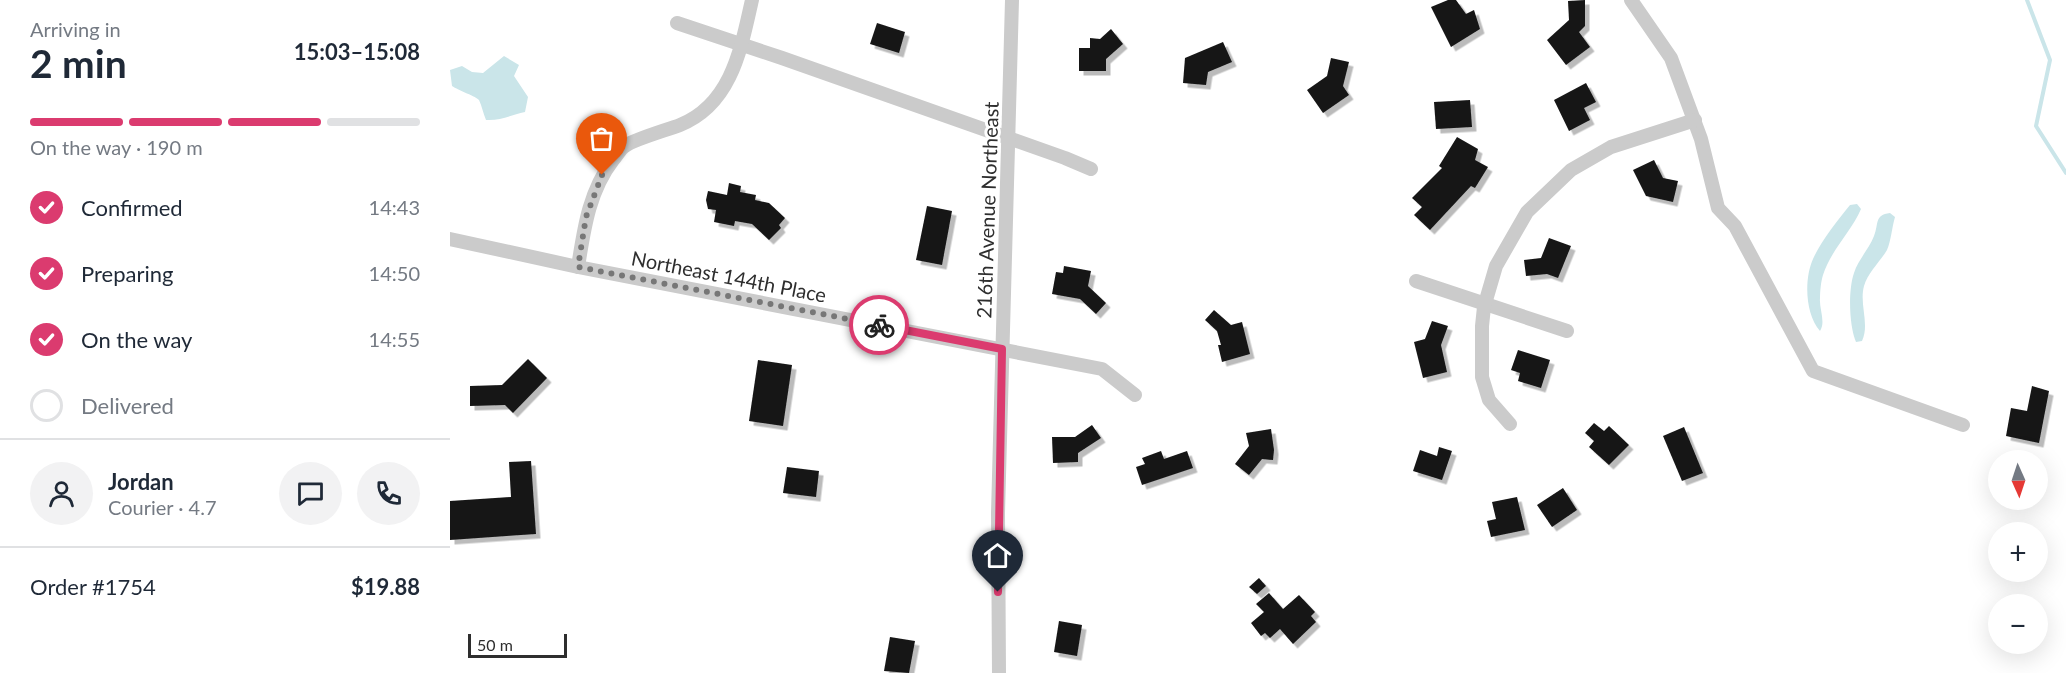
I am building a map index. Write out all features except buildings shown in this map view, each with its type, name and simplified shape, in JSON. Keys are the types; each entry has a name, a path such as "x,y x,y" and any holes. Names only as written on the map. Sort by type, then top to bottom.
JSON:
{"street":[{"path":"578,267 586,217 602,175 625,146 684,124 711,105 731,77 742,44 752,0"},
{"name":"216th Avenue Northeast","path":"999,673 997,572 1012,0"},
{"path":"1631,0 1671,58 1695,120 1718,208 1735,226 1813,371 1963,425"},
{"path":"677,23 1008,138 1090,169"},
{"path":"1510,424 1489,400 1482,377 1482,326 1485,304 1496,266 1527,212 1571,170 1611,147 1695,120"},
{"name":"Northeast 144th Place","path":"450,239 578,267 1102,369 1135,395"},
{"path":"1416,281 1567,331"}],"water":[{"path":"504,56 519,65 514,76 528,97 525,112 501,119 486,120 479,100 452,86 450,70 462,66 472,72 483,73"},
{"path":"1857,204 1861,209 1831,257 1823,275 1820,331 1809,306 1807,286 1810,267 1820,245 1835,224 1850,205"},
{"path":"1890,213 1895,217 1890,242 1864,286 1865,328 1862,341 1856,342 1851,318 1852,280 1874,236 1879,218"}],"waterway":[{"path":"2027,0 2050,60 2036,126 2066,173"}],"way so far":[{"path":"602,175 586,217 578,267 879,325"}],"route":[{"path":"879,325 1002,349 998,592"}]}
